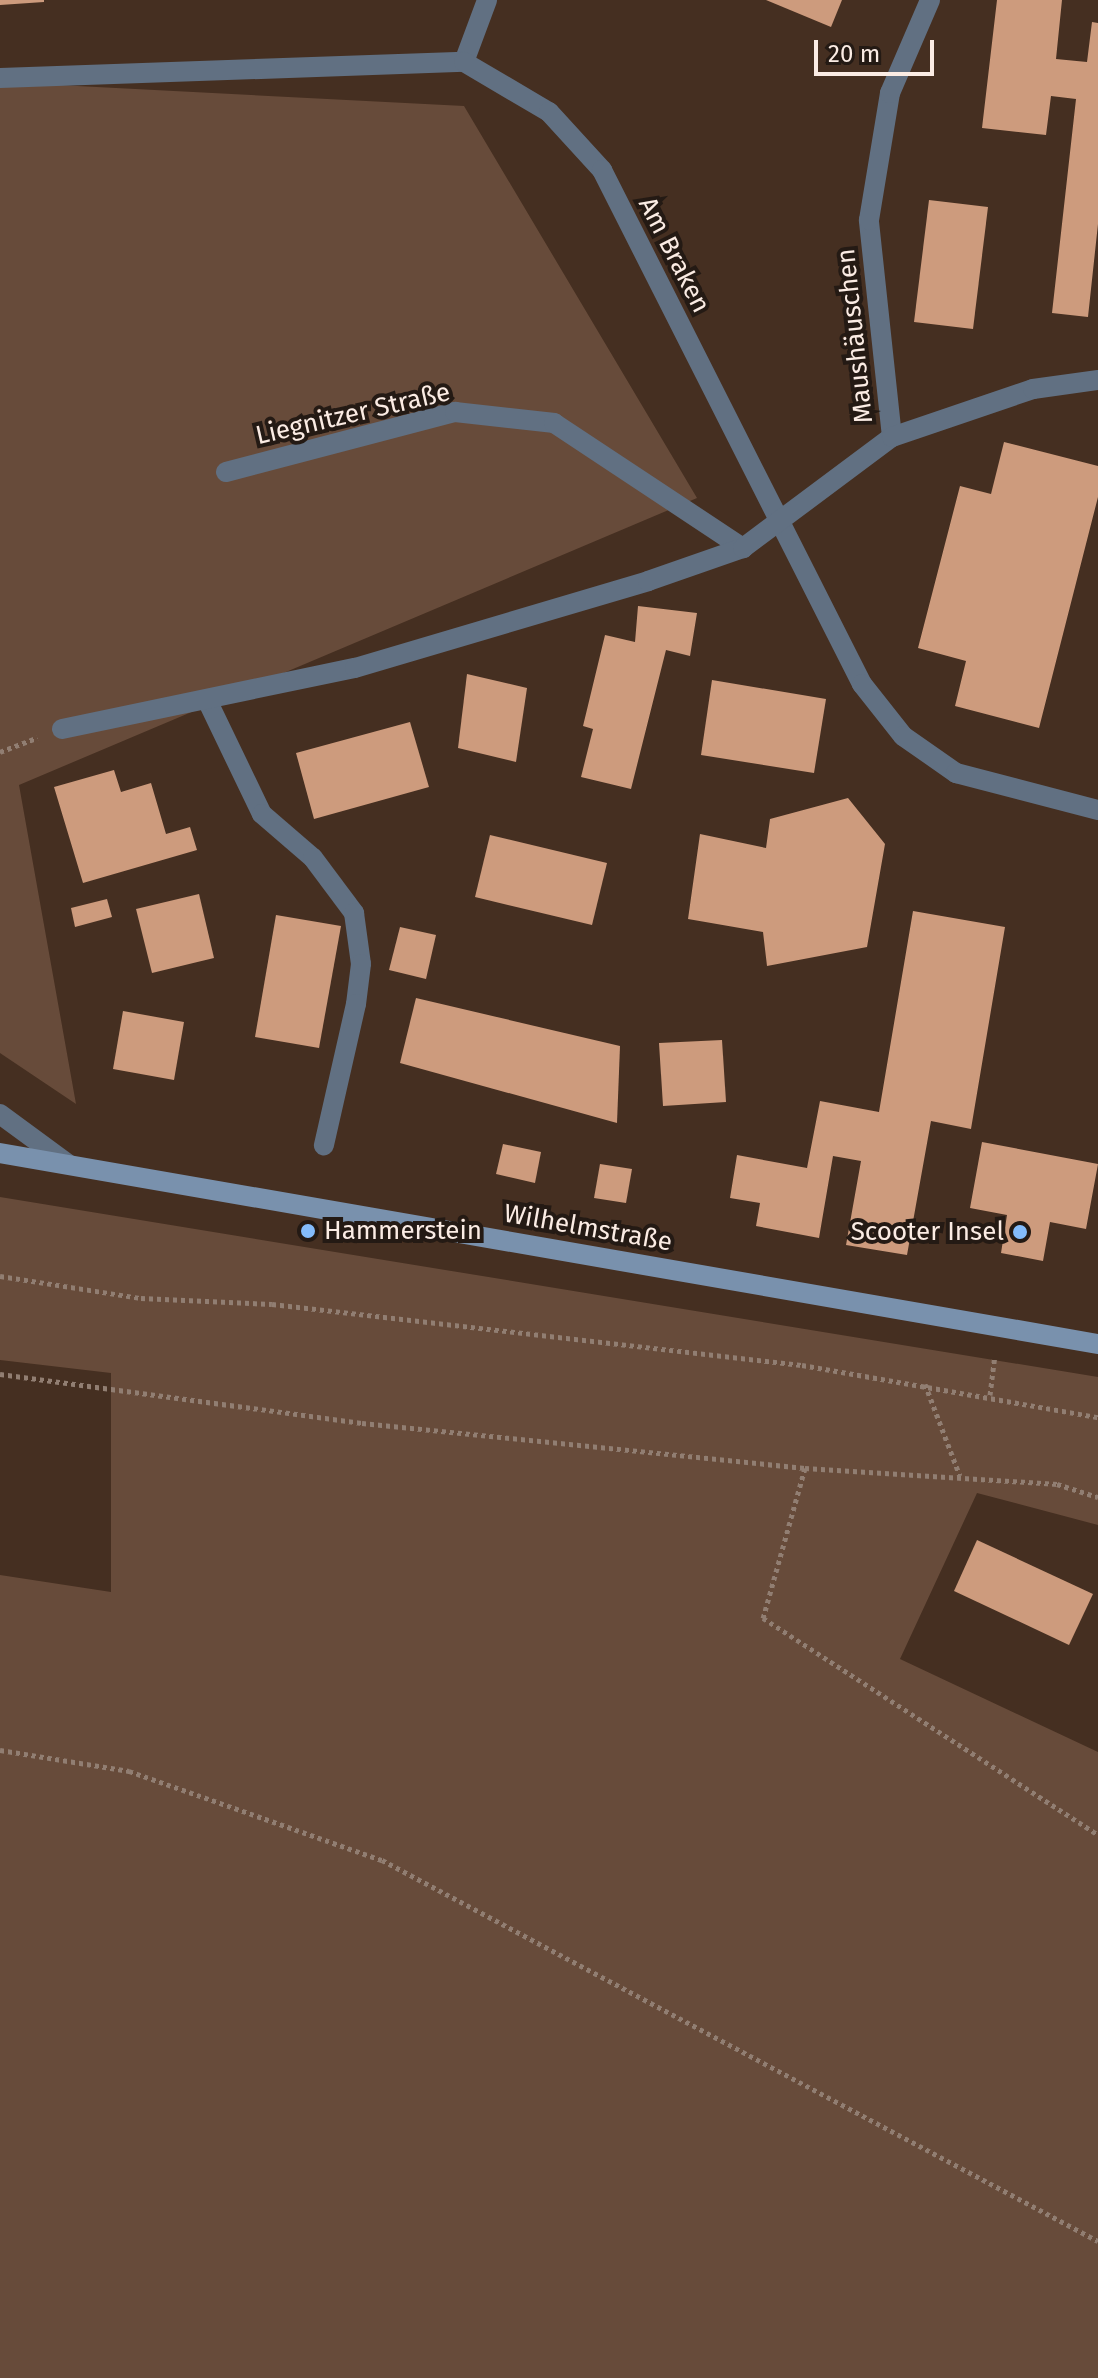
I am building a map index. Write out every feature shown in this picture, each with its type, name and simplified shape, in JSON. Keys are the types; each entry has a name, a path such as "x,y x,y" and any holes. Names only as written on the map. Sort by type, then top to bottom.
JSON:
{"main road":[{"name":"Wilhelmstraße","path":"0,1144 22,1156"},
{"name":"Wilhelmstraße","path":"0,1153 1098,1344"}],"street":[{"path":"0,78 464,62 487,0"},
{"name":"Maushäuschen","path":"892,437 869,220 890,93 930,0"},
{"name":"Am Braken","path":"464,62 549,112 602,170 782,520"},
{"path":"62,729 208,702 431,647 743,548 892,437 1033,389 1098,380"},
{"name":"Liegnitzer Straße","path":"226,472 455,412 554,423 743,548"},
{"path":"782,520 862,684 903,736 956,773 1098,810"},
{"path":"208,702 262,814 313,858 354,913 358,990 324,1145"},
{"path":"0,1114 68,1164"}],"path":[{"path":"0,1276 141,1298 272,1304 925,1384 1098,1417"},
{"path":"990,1395 1001,1326"},
{"path":"0,1374 362,1423 805,1468 1057,1484 1098,1497"},
{"path":"925,1384 960,1476"},
{"path":"805,1468 763,1618 1098,1835"},
{"path":"0,1750 129,1771 382,1860 1098,2241"}],"shaded area":[{"path":"0,82 464,106 697,498 19,785 76,1104 0,1053"},
{"path":"0,1197 1098,1377 1098,1525 977,1493 900,1659 1098,1752 1098,2378 0,2378 0,1575 111,1592 111,1373 0,1360"}],"building":[{"path":"0,0 44,0 44,2 0,5"},
{"path":"766,0 842,0 831,27"},
{"path":"997,0 1062,0 1056,59 1087,62 1092,22 1098,23 1098,224 1088,317 1052,313 1076,99 1051,96 1046,135 982,128"},
{"path":"929,200 988,207 973,329 914,322"},
{"path":"1004,442 1098,466 1098,497 1039,728 955,706 966,661 918,648 960,486 991,494"},
{"path":"638,606 697,613 690,656 666,650 631,789 581,777 593,729 583,726 605,635 635,642"},
{"path":"467,674 527,688 516,762 458,748"},
{"path":"712,680 826,699 814,773 701,755"},
{"path":"410,722 429,787 314,819 296,753"},
{"path":"114,770 121,792 151,783 166,834 190,827 197,850 83,883 54,787"},
{"path":"848,798 885,844 867,947 767,966 763,932 688,919 700,834 766,848 770,819"},
{"path":"490,835 607,863 592,925 475,897"},
{"path":"199,894 214,958 152,973 136,909"},
{"path":"107,899 112,917 75,927 71,908"},
{"path":"913,911 1005,927 971,1129 931,1121 907,1255 846,1245 861,1161 833,1156 819,1238 756,1226 760,1203 730,1198 737,1155 807,1168 820,1101 879,1112"},
{"path":"276,915 341,926 319,1048 255,1037"},
{"path":"400,927 436,935 426,979 389,970"},
{"path":"416,998 620,1046 617,1123 400,1063"},
{"path":"123,1011 184,1022 174,1080 113,1069"},
{"path":"722,1040 726,1102 663,1106 659,1043"},
{"path":"982,1142 1098,1164 1086,1229 1050,1222 1043,1261 1001,1253 1007,1215 970,1208"},
{"path":"503,1144 541,1152 535,1183 496,1174"},
{"path":"600,1164 632,1169 626,1203 594,1198"},
{"path":"977,1540 1093,1594 1069,1645 954,1591"}],"place":[{"name":"Hammerstein","path":"308,1231"},
{"name":"Scooter Insel","path":"1020,1232"}]}
